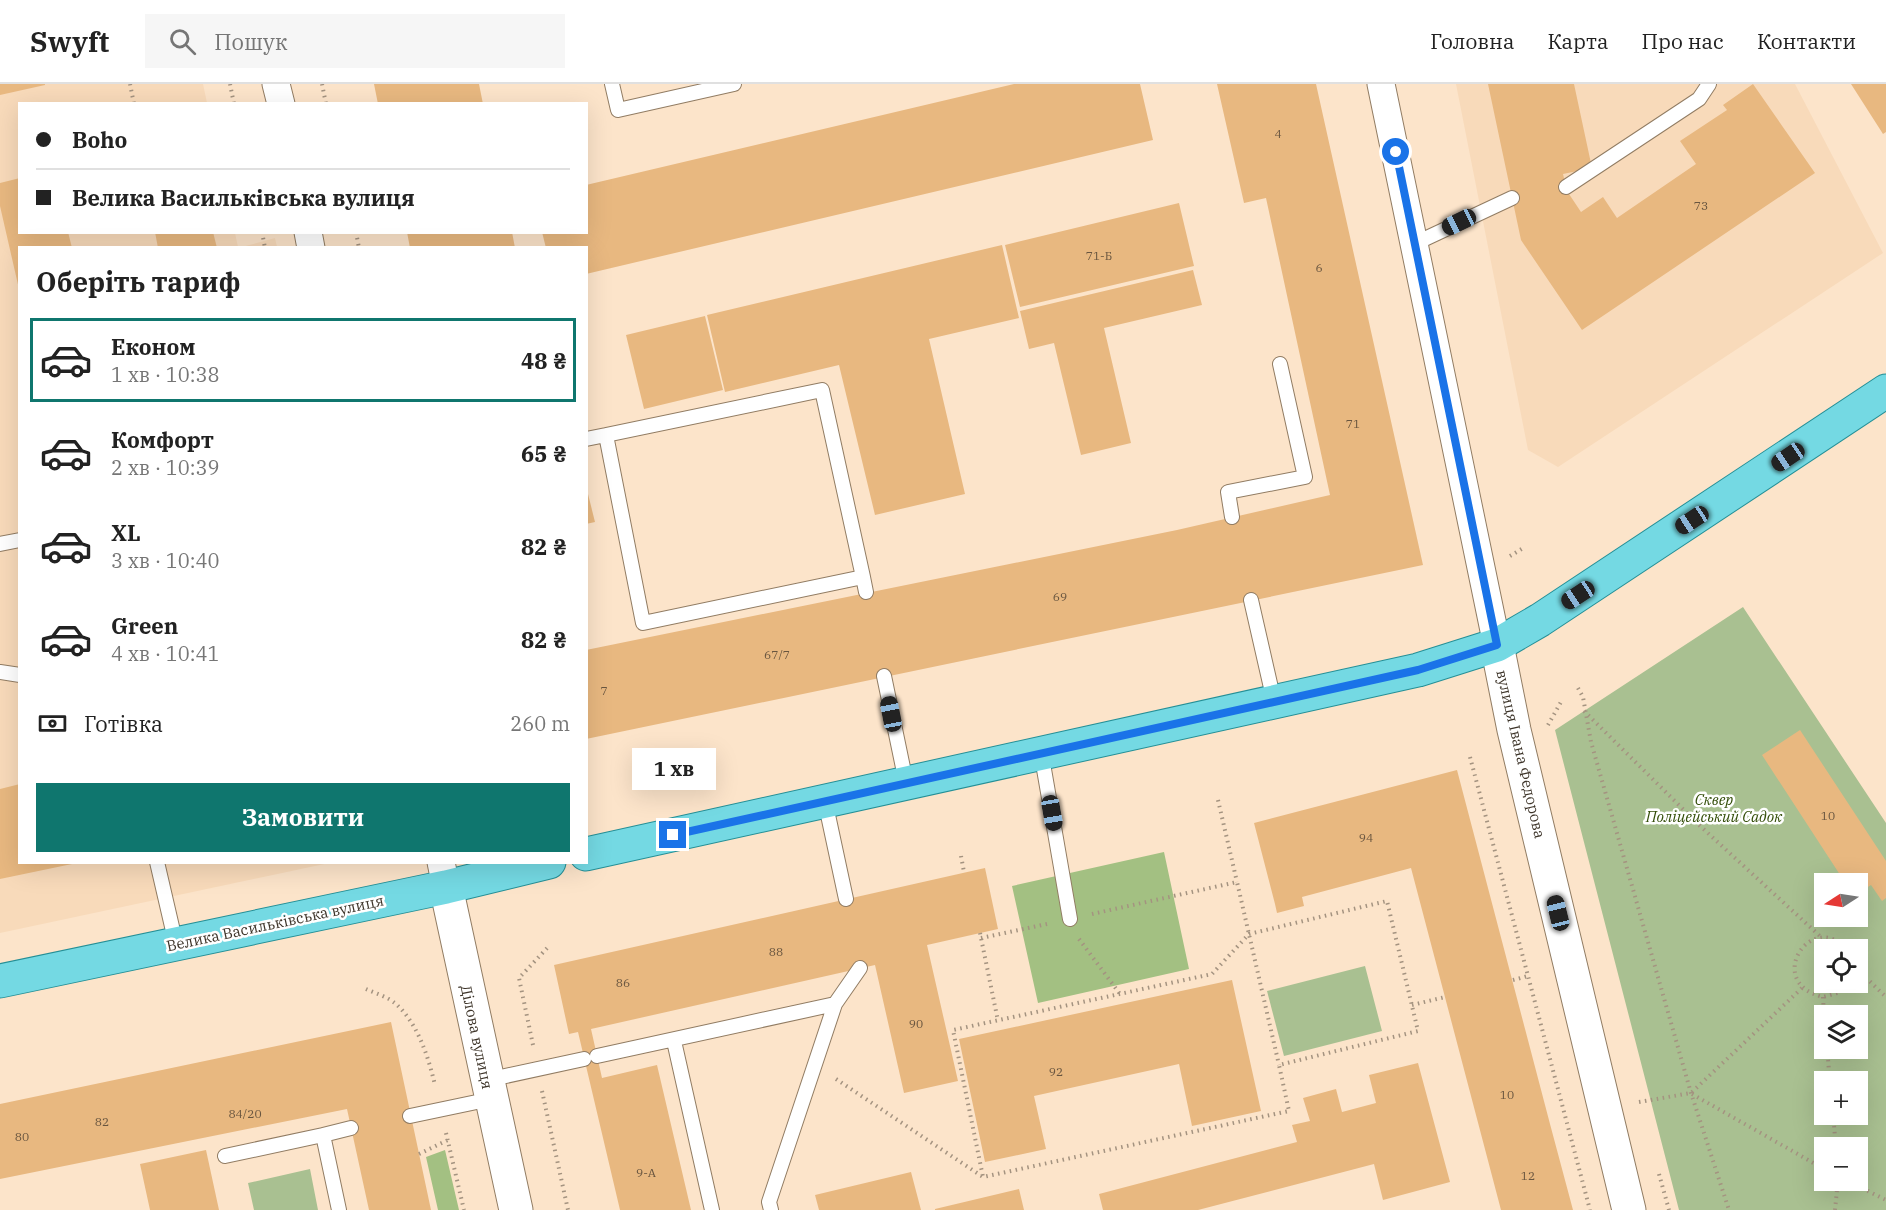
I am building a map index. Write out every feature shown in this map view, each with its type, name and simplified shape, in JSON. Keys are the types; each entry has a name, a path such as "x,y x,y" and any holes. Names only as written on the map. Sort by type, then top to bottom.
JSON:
{"main road":[{"path":"588,854 1418,670 1497,645 1550,614 1886,391"},
{"name":"вулиця Івана Федорова","path":"1497,645 1514,730 1629,1210"},
{"name":"Велика Васильківська вулиця","path":"0,981 176,944 444,875 533,864"},
{"name":"Ділова вулиця","path":"444,875 516,1210"}],"street":[{"path":"276,84 280,102"},
{"name":"вулиця Івана Федорова","path":"1381,84 1416,243 1497,645"}],"lane":[{"path":"612,84 618,110 734,84"},
{"path":"1566,187 1699,99 1709,84"},
{"path":"1416,243 1512,198"},
{"path":"1232,517 1228,492 1305,477 1280,364"},
{"path":"588,439 822,390 866,592"},
{"path":"606,435 643,623 863,577"},
{"path":"0,544 18,540"},
{"path":"1251,600 1274,701"},
{"path":"0,672 18,675"},
{"path":"884,676 906,782"},
{"path":"1041,752 1071,919"},
{"path":"825,801 846,899"},
{"path":"157,864 176,944"},
{"path":"771,1210 769,1202 835,1004 860,968"},
{"path":"410,1116 591,1058 835,1004"},
{"path":"674,1041 712,1210"},
{"path":"225,1156 351,1128"},
{"path":"323,1135 339,1210"}],"path":[{"path":"130,84 134,102"},
{"path":"230,84 234,102"},
{"path":"322,84 326,102"},
{"path":"1578,688 1583,697 1583,711 1691,1094 1729,1210"},
{"path":"1583,711 1698,824 1821,937"},
{"path":"1470,757 1590,1210"},
{"path":"814,1065 983,1177 1289,1111 1218,800"},
{"path":"961,856 964,872"},
{"path":"998,1021 980,935 1071,919 1237,882"},
{"path":"983,1177 953,1030 1212,974 1249,934 1387,901 1418,1030 1279,1065"},
{"path":"1830,939 1821,937 1812,940 1798,953 1795,972 1802,988 1822,997 1837,993"},
{"path":"1513,980 1528,976"},
{"path":"1868,980 1886,997"},
{"path":"1639,1102 1691,1094 1802,988"},
{"path":"1412,1005 1445,997"},
{"path":"1822,997 1823,1005"},
{"path":"1691,1094 1814,1162"},
{"path":"419,1154 448,1140"},
{"path":"1835,1210 1837,1191"},
{"path":"1868,1191 1886,1200"}],"shaded area":[{"path":"0,84 203,84 207,102 18,102 18,234 235,234 238,246 18,246 18,864 324,864 0,933"},
{"path":"1456,84 1795,84 1883,253 1558,467 1528,450"},
{"path":"275,238 277,246 246,246"}],"green space":[{"name":"Сквер Поліцейський Садок","path":"1743,607 1886,823 1886,1210 1679,1210 1555,730"},
{"path":"1164,852 1189,969 1038,1003 1012,886"},
{"path":"1365,966 1382,1031 1284,1056 1267,991"},
{"path":"445,1150 459,1210 438,1210 426,1157"},
{"path":"310,1169 318,1210 254,1210 248,1183"}],"building":[{"path":"0,84 45,84 45,85 0,95"},
{"path":"374,84 479,84 483,102 378,102"},
{"path":"1014,84 1140,84 1153,140 588,274 588,246 546,246 542,234 588,234 588,185"},
{"path":"1217,84 1316,84 1423,565 588,739 588,650 1177,530 1330,495 1266,198 1244,203"},
{"path":"1488,84 1574,84 1592,168 1563,174 1567,191 1581,212 1603,197 1617,218 1696,164 1680,141 1727,110 1723,105 1753,84 1815,173 1582,330 1521,240"},
{"path":"1851,84 1886,84 1886,132 1883,134"},
{"path":"18,178 18,234 68,234 72,246 18,246 18,285 0,206 0,183"},
{"path":"1179,203 1194,266 1020,307 1005,245"},
{"path":"155,234 214,234 216,246 158,246"},
{"path":"407,234 512,234 515,246 410,246"},
{"path":"1002,245 1019,318 929,339 965,494 875,515 839,365 725,392 707,315"},
{"path":"1193,270 1202,305 1104,328 1131,443 1081,455 1054,343 1029,349 1020,311"},
{"path":"705,316 723,390 644,409 626,335"},
{"path":"588,494 595,522 588,524"},
{"path":"1800,730 1886,861 1886,898 1882,901 1871,885 1868,887 1868,873 1839,873 1762,755"},
{"path":"1457,770 1573,1210 1501,1210 1411,868 1302,897 1304,906 1277,913 1254,823"},
{"path":"18,784 18,864 72,864 0,879 0,789"},
{"path":"985,868 998,929 927,945 958,1081 904,1093 875,965 591,1029 602,1078 657,1065 691,1210 620,1210 578,1032 569,1034 554,965"},
{"path":"1232,980 1261,1111 1192,1126 1179,1064 1034,1096 1046,1149 985,1162 959,1039"},
{"path":"391,1022 431,1210 369,1210 347,1109 0,1179 0,1104"},
{"path":"1418,1063 1450,1182 1383,1200 1374,1164 1198,1210 1103,1210 1099,1194 1297,1142 1292,1125 1310,1121 1303,1098 1336,1089 1342,1112 1376,1103 1369,1075"},
{"path":"206,1150 219,1210 150,1210 140,1164"},
{"path":"911,1172 921,1210 819,1210 815,1195"},
{"path":"1019,1189 1024,1210 935,1210 935,1209"}],"route":[{"path":"673,835 1418,670 1497,645 1396,152"}]}
